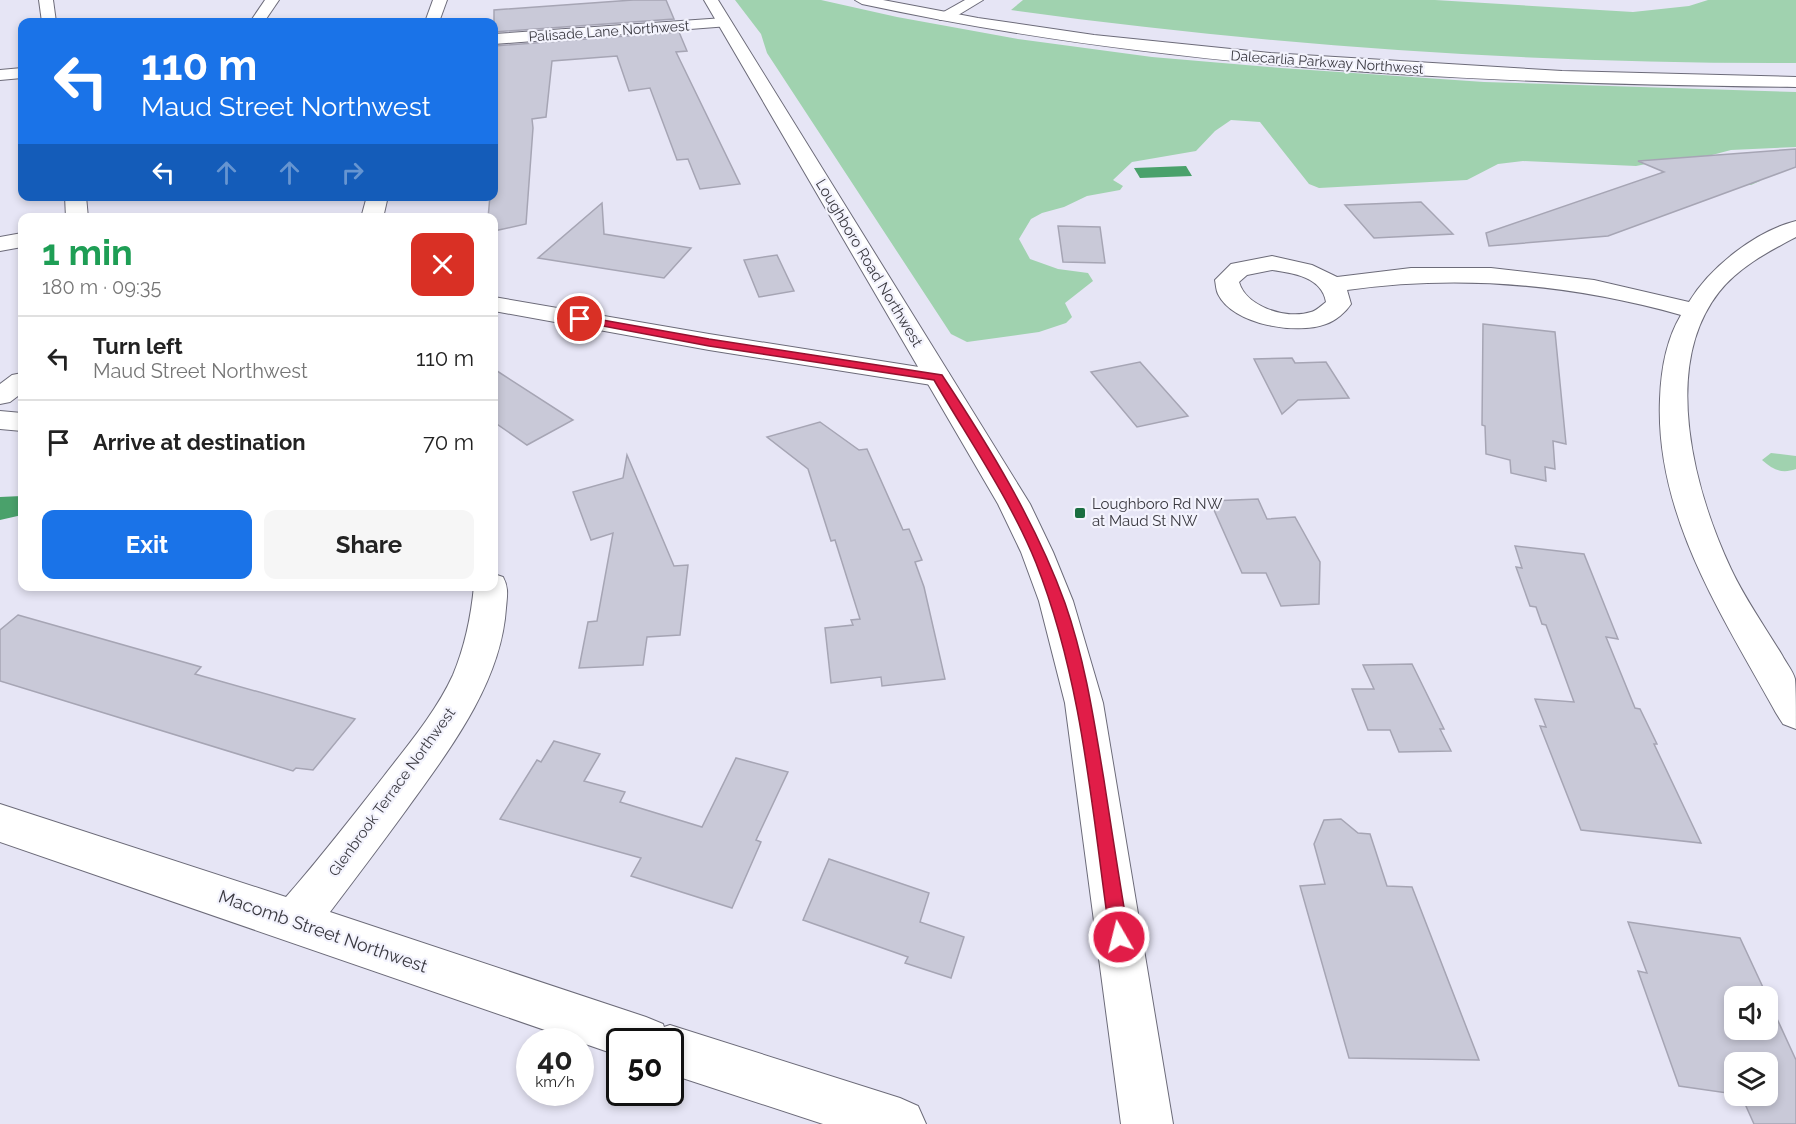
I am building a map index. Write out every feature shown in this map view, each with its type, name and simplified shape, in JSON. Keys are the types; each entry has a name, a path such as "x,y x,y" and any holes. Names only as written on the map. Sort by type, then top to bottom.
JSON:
{"main road":[{"path":"46,0 48,18"},
{"path":"261,18 272,0"},
{"path":"433,18 440,0"},
{"name":"Loughboro Road Northwest","path":"711,0 1014,504 1051,582 1072,651 1084,703 1147,1124"},
{"name":"Dalecarlia Parkway Northwest","path":"862,0 913,6 1105,42 1296,60 1568,77 1796,82"},
{"path":"952,14 976,0"},
{"path":"913,6 935,2"},
{"name":"Dalecarlia Parkway Northwest","path":"935,2 952,14 1307,50 1558,65 1796,70"},
{"name":"Palisade Lane Northwest","path":"498,39 724,22"},
{"path":"0,75 18,73"},
{"path":"1796,228 1767,241 1737,260 1713,282 1694,311 1680,346 1672,392 1675,437 1685,489 1716,571 1796,713"},
{"path":"0,244 18,241"},
{"path":"1331,285 1423,274 1498,275 1602,288 1694,311"},
{"path":"498,305 709,342 938,378"},
{"path":"0,396 18,384"},
{"path":"0,420 18,422"},
{"name":"Glenbrook Terrace Northwest","path":"295,921 341,864 450,718 481,650 491,608 491,591"},
{"name":"Macomb Street Northwest","path":"0,823 186,883 471,984 606,1028"},
{"path":"684,1054 900,1124"}],"shaded area":[{"path":"735,0 821,0 897,17 1018,39 1152,57 1484,82 1796,92 1796,147 1731,150 1712,155 1711,158 1759,175 1760,181 1751,185 1740,183 1676,158 1636,166 1523,161 1498,164 1467,180 1319,188 1309,184 1260,122 1231,120 1215,131 1196,151 1132,162 1113,180 1123,186 1120,190 1087,196 1031,219 1019,239 1030,259 1058,269 1088,273 1093,281 1065,303 1072,317 1066,323 1039,332 967,342 951,334 767,53 761,34"},
{"path":"1023,0 1435,0 1633,12 1689,6 1708,0 1796,0 1796,63 1599,60 1304,43 1206,34 1011,10"},
{"path":"1186,166 1192,176 1140,178 1134,168"},
{"path":"1771,453 1796,456 1796,469 1782,471 1770,466 1762,460"},
{"path":"18,496 18,516 0,520 0,497"}],"building":[{"path":"633,0 666,0 674,19 498,32 498,18 494,18 494,10"},
{"path":"679,32 687,51 676,52 740,184 700,189 688,159 677,160 650,88 629,91 617,56 552,61 546,117 532,119 526,224 498,230 498,213 488,213 490,201 498,201 498,46"},
{"path":"1796,149 1796,167 1608,236 1489,246 1486,233 1664,172 1638,161"},
{"path":"1421,202 1453,234 1374,238 1345,205"},
{"path":"602,203 604,234 691,248 664,278 538,258"},
{"path":"1058,226 1100,227 1105,263 1063,262"},
{"path":"777,255 794,291 759,297 744,260"},
{"path":"1483,324 1555,332 1566,444 1553,441 1555,469 1545,467 1546,481 1511,473 1510,460 1486,454 1485,426 1482,425"},
{"path":"1292,358 1295,363 1326,362 1349,398 1298,400 1282,414 1254,359"},
{"path":"1140,362 1188,416 1137,427 1091,372"},
{"path":"498,372 573,420 527,445 498,425"},
{"path":"820,422 859,450 867,449 903,530 909,529 922,560 915,562 924,587 945,679 882,686 881,677 831,683 825,628 853,625 851,620 860,619 835,540 831,541 808,469 767,437"},
{"path":"627,455 674,566 688,565 680,635 647,637 643,665 579,668 588,622 597,621 613,533 591,540 573,492 623,478"},
{"path":"1258,499 1267,519 1295,517 1320,562 1319,604 1281,606 1266,573 1242,573 1210,501"},
{"path":"1515,546 1584,554 1618,639 1606,637 1635,708 1640,709 1701,843 1581,830 1540,726 1546,727 1535,699 1574,702 1546,625 1542,624 1536,607 1530,606 1516,567 1522,568"},
{"path":"18,615 201,667 195,674 355,719 313,770 296,768 293,771 0,681 0,630"},
{"path":"1412,664 1444,729 1440,729 1451,751 1399,752 1390,730 1368,730 1352,689 1374,689 1363,665"},
{"path":"554,741 600,754 584,781 625,792 620,802 702,827 736,758 788,772 756,840 761,842 732,908 631,876 641,858 500,819 537,760 541,762"},
{"path":"1341,819 1358,833 1370,834 1387,886 1412,887 1479,1060 1349,1058 1300,886 1325,884 1314,844 1324,820"},
{"path":"829,859 929,893 920,922 964,937 951,978 905,963 908,957 803,920"},
{"path":"1628,922 1740,938 1762,986 1724,986 1724,1040 1778,1040 1778,1021 1796,1060 1796,1124 1754,1124 1746,1106 1778,1106 1778,1052 1724,1052 1724,1093 1679,1086 1638,971 1647,973"}],"place":[{"name":"Loughboro Rd NW at Maud St NW","path":"1080,513"}],"route":[{"path":"580,319 938,378 1014,504 1051,582 1072,651 1084,703 1119,937"}]}
